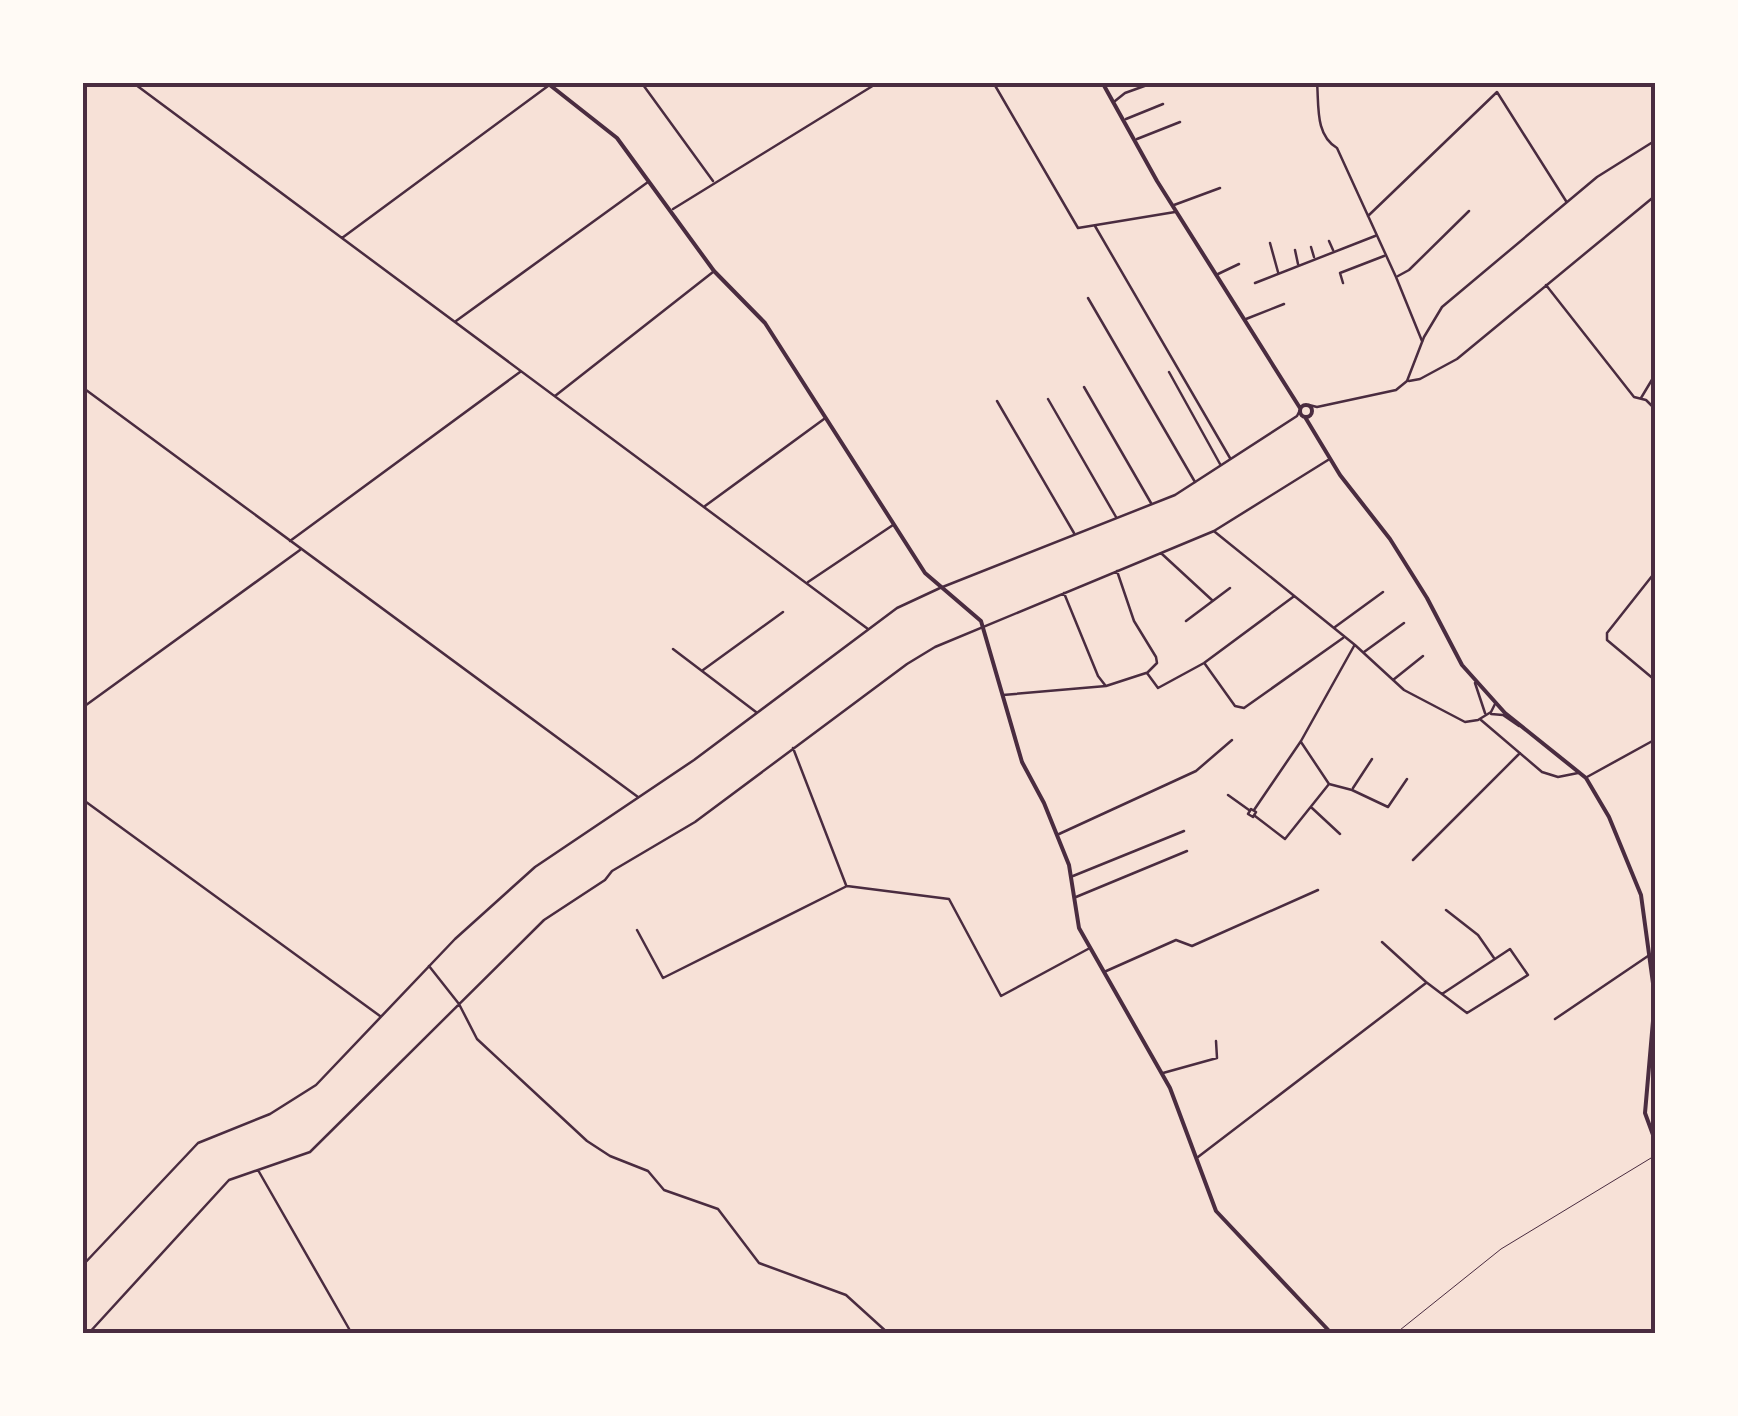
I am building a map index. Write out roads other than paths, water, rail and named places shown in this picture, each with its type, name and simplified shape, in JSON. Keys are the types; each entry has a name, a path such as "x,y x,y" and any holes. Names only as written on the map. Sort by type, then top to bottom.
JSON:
{"main road":[{"path":"1102,82 1175,209 1331,459 1390,539 1427,598 1462,665 1495,704 1586,778 1609,817 1640,895 1649,955 1655,1016 1645,1114 1656,1143"},
{"path":"547,84 617,138 714,272 765,323 924,574 984,626 1022,762 1044,803 1072,876 1079,928 1162,1074 1216,1211 1332,1334"}],"street":[{"path":"132,82 869,630"},
{"path":"641,82 714,182"},
{"path":"672,210 880,82"},
{"path":"993,82 1078,228 1175,209 1220,188"},
{"path":"1318,82 1321,131 1337,148 1422,342"},
{"path":"342,238 547,84"},
{"path":"1114,102 1125,93 1150,84"},
{"path":"1368,216 1498,92 1566,202"},
{"path":"1124,120 1163,104"},
{"path":"1136,139 1180,122"},
{"path":"1408,381 1422,342 1442,307 1597,177 1656,140"},
{"path":"455,322 650,181"},
{"path":"82,1266 189,1150 296,1100 333,1069 429,966 535,866 640,798 898,608 1176,495 1304,411 1396,390 1408,381 1420,379 1456,359 1656,195"},
{"path":"1396,277 1470,211"},
{"path":"1095,226 1230,460"},
{"path":"1255,283 1376,235"},
{"path":"1330,241 1333,252"},
{"path":"1270,243 1278,273"},
{"path":"1310,247 1314,259"},
{"path":"1294,250 1298,265"},
{"path":"1343,284 1340,273 1385,256"},
{"path":"1216,275 1239,264"},
{"path":"555,396 714,272"},
{"path":"1545,284 1634,397 1652,404 1656,410"},
{"path":"1088,298 1195,482"},
{"path":"1244,320 1284,304"},
{"path":"290,541 522,372"},
{"path":"1169,372 1221,466"},
{"path":"1641,399 1644,388 1656,374"},
{"path":"82,387 640,798"},
{"path":"1084,387 1152,504"},
{"path":"1048,399 1117,518"},
{"path":"997,402 1074,535"},
{"path":"704,507 825,418"},
{"path":"88,1334 228,1180 310,1152 544,920 605,880 612,871 695,822 935,647 1214,531 1331,459"},
{"path":"806,584 894,524"},
{"path":"1214,531 1404,690 1466,722 1480,719 1495,704"},
{"path":"82,708 301,549"},
{"path":"1160,553 1213,601"},
{"path":"1003,695 1106,686 1147,673 1156,658 1134,621 1117,571"},
{"path":"1656,571 1608,633 1607,640 1656,681"},
{"path":"1186,621 1230,588"},
{"path":"1334,628 1383,592"},
{"path":"1064,593 1098,676 1106,686"},
{"path":"1147,673 1158,688 1204,663 1295,596"},
{"path":"702,671 783,612"},
{"path":"1363,653 1404,623"},
{"path":"1204,663 1235,706 1244,708 1344,637"},
{"path":"1329,784 1285,839 1249,816 1300,741 1354,645"},
{"path":"673,649 757,713"},
{"path":"1392,680 1424,656"},
{"path":"1473,678 1485,714"},
{"path":"1485,714 1503,715 1522,726"},
{"path":"1480,719 1550,776 1581,773"},
{"path":"1586,778 1656,739"},
{"path":"1056,835 1196,771 1232,740"},
{"path":"1300,741 1329,784 1388,807 1407,780"},
{"path":"793,748 847,886"},
{"path":"1413,860 1520,753"},
{"path":"1352,790 1372,759"},
{"path":"1228,795 1252,810"},
{"path":"82,799 380,1016"},
{"path":"1311,807 1340,834"},
{"path":"1072,876 1184,832"},
{"path":"1074,898 1186,851"},
{"path":"638,930 663,978 847,886 949,898 1001,996 1088,949"},
{"path":"1103,973 1176,940 1192,946 1318,890"},
{"path":"1446,910 1478,935 1495,959"},
{"path":"1382,942 1426,982 1467,1013 1528,975 1510,949 1442,994"},
{"path":"1555,1019 1649,955"},
{"path":"429,966 459,1004 478,1039 593,1145 648,1171 664,1190 718,1210 759,1262 846,1295 889,1334"},
{"path":"1197,1158 1426,982"},
{"path":"1162,1074 1216,1058 1216,1041"},
{"path":"1648,1082 1656,1076"},
{"path":"1649,1123 1656,1119"},
{"path":"258,1170 352,1334"}]}
